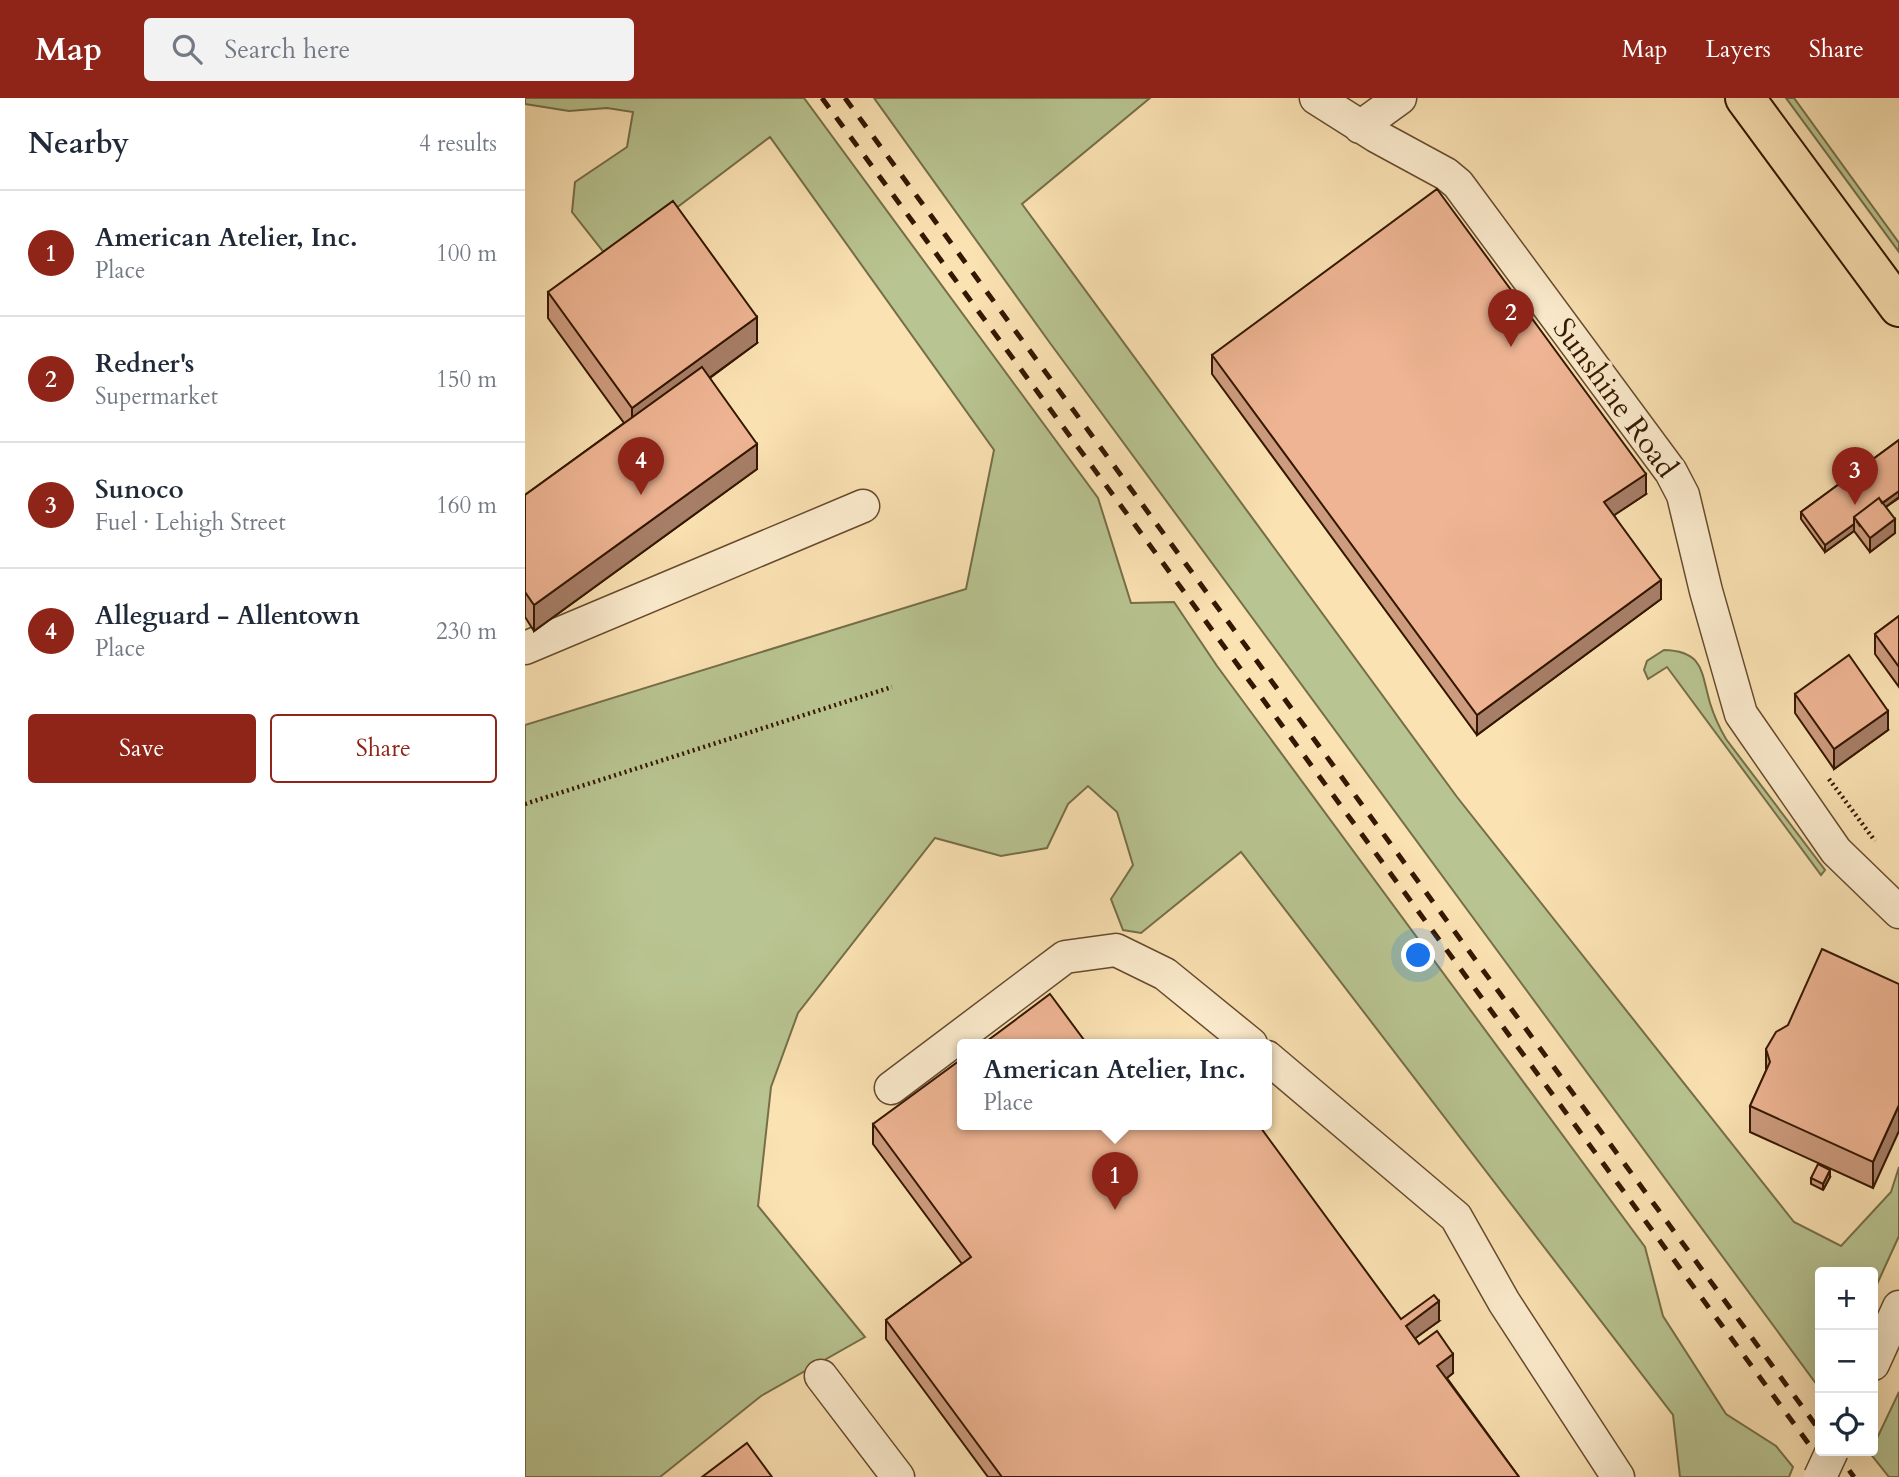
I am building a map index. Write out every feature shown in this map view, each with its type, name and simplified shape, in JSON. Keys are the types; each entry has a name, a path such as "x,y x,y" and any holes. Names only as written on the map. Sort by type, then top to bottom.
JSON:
{"main road":[{"path":"1745,98 1899,307"}],"street":[{"name":"Sunshine Road","path":"1316,98 1360,127 1446,174 1458,184 1671,472 1683,495 1706,591 1741,714 1836,851 1899,912"},
{"path":"1360,127 1399,98"},
{"path":"525,648 863,506"},
{"path":"891,1088 1065,957 1116,950 1165,974 1245,1039"},
{"path":"1272,1061 1456,1217 1504,1302 1618,1477"},
{"path":"1878,1352 1899,1307"},
{"path":"821,1376 898,1477"},
{"path":"1820,1477 1830,1456"}],"path":[{"path":"525,804 892,687"},
{"path":"1829,779 1875,841"}],"green space":[{"path":"525,98 804,98 1098,498 1131,603 1174,602 1217,666 1645,1247 1663,1316 1726,1414 1776,1446 1793,1467 1789,1477 1680,1477 1673,1415 1241,852 1141,933 1123,930 1111,899 1133,865 1117,812 1088,786 1068,804 1047,848 1001,856 935,838 798,1013 771,1087 758,1206 865,1337 761,1396 660,1477 525,1477 525,725 966,589 994,450 770,137 609,259 572,212 575,182 627,147 633,112 607,108 569,111 525,104"},
{"path":"874,98 1150,98 1022,204 1457,797 1794,1222 1841,1246 1891,1192 1899,1167 1899,1236 1878,1282 1878,1267 1815,1267 1815,1382 1050,343"},
{"path":"1786,98 1794,98 1899,243 1899,252"},
{"path":"1664,650 1687,654 1699,665 1713,712 1726,739 1825,870 1821,875 1667,667 1648,679 1644,670 1647,661"},
{"path":"1899,1392 1899,1477 1889,1477 1872,1456 1878,1456 1878,1436"}],"building":[{"path":"1437,189 1646,474 1604,502 1661,580 1477,715 1212,355"},
{"path":"673,201 757,317 632,408 548,292"},
{"path":"702,367 757,444 534,605 525,592 525,495"},
{"path":"1899,440 1899,491 1882,503 1879,498 1854,517 1854,524 1825,545 1801,512"},
{"path":"1879,498 1895,519 1870,538 1854,517"},
{"path":"1899,616 1899,667 1875,634"},
{"path":"1849,655 1888,711 1834,749 1795,694"},
{"path":"1822,949 1899,984 1899,1105 1873,1162 1750,1106 1770,1062 1766,1049 1776,1032 1788,1025"},
{"path":"1050,994 1083,1039 990,1039"},
{"path":"957,1062 957,1130 1262,1130 1401,1319 1434,1295 1439,1301 1406,1326 1419,1344 1437,1331 1453,1354 1437,1366 1519,1477 1002,1477 886,1320 971,1257 873,1124"},
{"path":"1818,1164 1830,1170 1823,1184 1811,1178"},
{"path":"747,1443 772,1477 702,1477"}],"railway":[{"path":"822,98 1833,1477"},
{"path":"845,98 1815,1424"},
{"path":"1839,1456 1854,1477"}],"place":[{"name":"Redner's","path":"1511,347"},
{"name":"Alleguard - Allentown","path":"641,495"},
{"name":"Sunoco","path":"1855,505"},
{"name":"American Atelier, Inc.","path":"1115,1210"}]}
